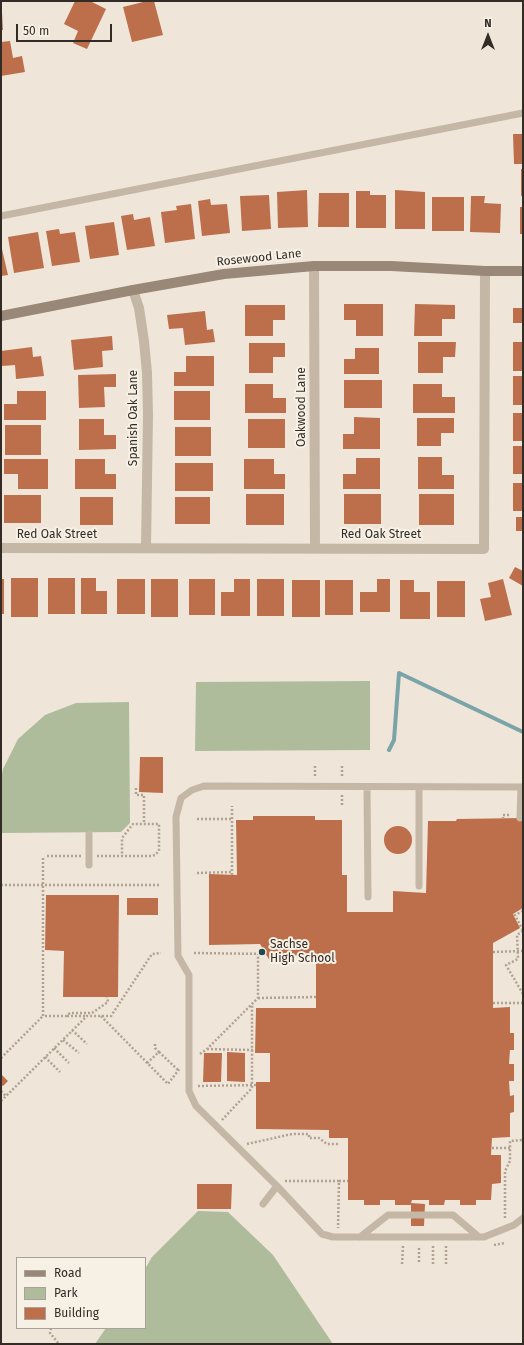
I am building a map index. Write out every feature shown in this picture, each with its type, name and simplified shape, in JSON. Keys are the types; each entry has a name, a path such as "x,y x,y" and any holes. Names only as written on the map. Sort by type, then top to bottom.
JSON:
{"street":[{"name":"Rosewood Lane","path":"1,316 224,274 314,266 391,266 485,271 523,271"},
{"name":"Oakwood Lane","path":"314,266 315,548"},
{"name":"Red Oak Street","path":"1,548 484,549 485,271"},
{"name":"Spanish Oak Lane","path":"134,290 139,308 147,373 146,548"}],"lane":[{"path":"1,216 523,113"},
{"path":"520,818 522,787 204,786 192,790 181,798 176,817 178,956 189,975 189,1091 196,1106 279,1184 322,1234 333,1237 360,1238 484,1238 514,1225 523,1218"},
{"path":"367,787 368,897"},
{"path":"419,886 420,787"},
{"path":"89,834 89,865"},
{"path":"263,1204 279,1184"},
{"path":"360,1238 388,1215 453,1215 478,1238"}],"path":[{"path":"342,766 342,778"},
{"path":"136,788 136,795 144,795 144,824"},
{"path":"342,792 342,806"},
{"path":"197,873 232,874 232,806"},
{"path":"197,819 232,819"},
{"path":"47,856 122,856 152,856 159,851 160,824 133,824 122,838 122,856"},
{"path":"1,1058 43,1016 43,858"},
{"path":"1,885 160,885"},
{"path":"523,911 514,916 523,931 517,936 518,959 506,965 523,994"},
{"path":"493,952 523,950"},
{"path":"43,1016 111,1016 152,954 160,953"},
{"path":"194,953 266,954"},
{"path":"258,954 258,998"},
{"path":"66,1016 70,1013 92,1013 108,1002 107,997"},
{"path":"200,1054 207,1049 258,998 316,997"},
{"path":"492,1003 523,1004"},
{"path":"221,1120 252,1088 252,1004"},
{"path":"1,1101 87,1016"},
{"path":"101,1016 168,1084 179,1069 155,1048 155,1042"},
{"path":"72,1030 87,1044"},
{"path":"63,1040 78,1053"},
{"path":"54,1048 69,1063"},
{"path":"207,1049 253,1050"},
{"path":"148,1063 159,1052"},
{"path":"45,1057 60,1072"},
{"path":"198,1086 256,1085"},
{"path":"1,1091 6,1096"},
{"path":"245,1144 292,1134 309,1134 309,1138 319,1138 327,1144 340,1144"},
{"path":"505,1218 505,1171 510,1161 510,1141 523,1140"},
{"path":"492,1148 510,1148"},
{"path":"338,1181 338,1229"},
{"path":"279,1184 348,1181"},
{"path":"402,1264 403,1246"},
{"path":"433,1246 433,1264"},
{"path":"446,1246 446,1265"},
{"path":"419,1248 419,1264"},
{"path":"51,1329 50,1333 59,1344"}],"green space":[{"path":"370,681 370,750 195,751 196,682"},
{"path":"129,702 130,823 121,832 1,833 1,780 3,769 18,739 45,715 76,703"},
{"path":"198,1211 228,1212 273,1255 333,1344 95,1344 105,1329 146,1329 146,1267 152,1257"}],"building":[{"path":"75,1 90,1 106,9 87,49 73,43 78,31 64,24"},
{"path":"147,1 154,1 163,35 132,42 123,7"},
{"path":"2,13 3,30 1,30"},
{"path":"10,41 13,58 22,56 25,72 1,76 1,42"},
{"path":"513,134 523,134 523,164 514,164"},
{"path":"521,169 523,169 523,196 521,196"},
{"path":"307,190 308,227 278,228 277,192"},
{"path":"395,190 425,192 425,229 395,229"},
{"path":"356,191 370,191 370,195 386,195 386,228 356,228"},
{"path":"319,193 349,193 349,227 318,227"},
{"path":"269,195 271,229 242,231 240,196"},
{"path":"471,196 485,196 484,203 501,204 500,233 470,232"},
{"path":"432,197 464,197 464,231 432,231"},
{"path":"210,199 211,205 227,204 230,233 202,236 198,201"},
{"path":"191,204 195,239 165,243 161,212 177,210 176,206"},
{"path":"520,207 523,207 523,234 520,234"},
{"path":"133,214 134,220 150,217 155,246 127,250 121,216"},
{"path":"114,222 119,255 90,259 85,226"},
{"path":"59,229 60,234 75,232 80,262 52,266 46,231"},
{"path":"38,232 44,268 14,273 8,237"},
{"path":"1,245 8,275 1,276"},
{"path":"344,304 383,304 383,336 356,336 356,320 344,320"},
{"path":"415,304 455,305 455,319 442,319 442,336 414,336"},
{"path":"245,305 285,305 285,320 273,320 273,336 245,336"},
{"path":"513,308 523,308 523,323 513,323"},
{"path":"205,311 207,330 213,329 215,342 185,345 183,328 169,329 167,315"},
{"path":"112,336 113,350 102,351 103,367 74,370 71,340"},
{"path":"418,342 456,342 455,357 443,357 443,373 418,373"},
{"path":"513,342 523,342 523,371 513,371"},
{"path":"249,343 285,343 285,357 273,357 273,373 249,373"},
{"path":"32,347 33,357 41,356 44,376 16,379 15,365 2,366 1,351"},
{"path":"355,348 379,348 379,374 344,374 344,359 355,359"},
{"path":"186,356 214,356 214,386 174,386 174,372 186,372"},
{"path":"116,374 116,387 104,387 105,407 79,408 78,375"},
{"path":"513,376 523,376 523,405 513,405"},
{"path":"344,380 382,380 382,408 344,408"},
{"path":"245,384 273,384 273,398 286,398 286,413 245,413"},
{"path":"413,384 442,384 442,397 455,397 455,413 413,413"},
{"path":"17,391 46,391 46,420 4,420 4,404 17,404"},
{"path":"174,391 210,391 210,420 174,420"},
{"path":"513,413 523,413 523,441 513,441"},
{"path":"354,417 380,418 380,449 343,449 343,434 354,434"},
{"path":"417,418 454,418 454,433 441,433 441,446 417,446"},
{"path":"79,419 104,419 104,435 116,435 116,449 79,450"},
{"path":"248,419 285,419 285,448 248,448"},
{"path":"5,425 41,425 41,455 5,455"},
{"path":"175,427 211,427 211,456 175,456"},
{"path":"513,446 523,446 523,474 513,474"},
{"path":"418,457 442,457 442,475 454,475 454,489 418,489"},
{"path":"356,458 380,458 380,489 343,489 343,474 356,474"},
{"path":"4,459 48,459 48,489 18,489 18,474 4,474"},
{"path":"75,459 105,459 105,474 116,474 116,489 75,489"},
{"path":"244,459 274,459 274,474 285,474 285,489 244,489"},
{"path":"175,463 213,463 213,491 175,491"},
{"path":"513,483 523,483 523,511 513,511"},
{"path":"246,494 284,494 284,525 246,525"},
{"path":"344,494 381,494 381,524 344,524"},
{"path":"419,494 454,494 454,525 419,525"},
{"path":"4,495 41,495 41,523 4,523"},
{"path":"80,497 113,497 113,525 80,525"},
{"path":"175,497 210,497 210,524 175,524"},
{"path":"516,517 523,517 523,531 516,531"},
{"path":"515,567 523,571 523,586 509,578"},
{"path":"11,578 38,578 38,617 11,617"},
{"path":"48,578 75,578 75,614 48,614"},
{"path":"81,578 96,578 96,591 107,591 107,614 81,614"},
{"path":"1,579 4,579 4,614 1,614"},
{"path":"117,579 145,579 145,614 117,614"},
{"path":"151,579 178,579 178,617 151,617"},
{"path":"189,579 215,579 215,615 189,615"},
{"path":"234,579 250,579 250,616 221,616 221,592 234,592"},
{"path":"257,579 284,579 284,616 257,616"},
{"path":"377,579 390,579 390,612 360,612 360,592 377,592"},
{"path":"503,579 512,615 485,621 480,599 491,597 488,583"},
{"path":"292,580 320,580 320,617 292,617"},
{"path":"325,580 353,580 353,615 325,615"},
{"path":"400,580 414,580 414,592 430,592 430,619 400,619"},
{"path":"437,581 465,581 465,617 437,617"},
{"path":"140,757 163,757 163,793 139,792"},
{"name":"Sachse High School","path":"253,816 315,816 315,820 342,820 342,875 347,875 347,912 393,912 393,891 426,893 428,821 523,818 523,908 513,914 520,928 493,943 493,1008 510,1007 510,1033 514,1033 514,1050 510,1050 509,1064 514,1064 514,1081 509,1081 510,1096 514,1095 514,1112 510,1113 510,1137 492,1138 491,1155 501,1155 501,1183 492,1184 491,1200 476,1200 476,1205 460,1205 460,1200 445,1200 444,1205 429,1205 429,1200 412,1200 411,1203 425,1204 424,1226 411,1226 411,1205 395,1205 395,1200 380,1200 380,1205 364,1205 364,1200 348,1200 348,1138 329,1138 329,1130 256,1129 256,1082 270,1082 270,1053 255,1053 256,1008 316,1008 316,956 280,955 270,961 260,944 209,945 209,874 237,875 236,820 253,820"},
{"path":"398,826 404,827 408,830 411,834 411,846 408,850 404,853 398,854 392,853 388,850 385,846 384,840 385,834 388,830 392,827"},
{"path":"46,895 119,895 118,997 63,997 64,951 45,950"},
{"path":"127,898 158,898 158,915 127,915"},
{"path":"227,1052 245,1053 245,1082 227,1081"},
{"path":"204,1053 222,1053 221,1082 203,1082"},
{"path":"2,1075 8,1081 3,1086 1,1085"},
{"path":"197,1184 232,1184 231,1209 197,1209"}],"waterway":[{"path":"389,750 394,740 399,673 523,732"}],"place":[{"name":"Sachse High School","path":"262,952"}]}
